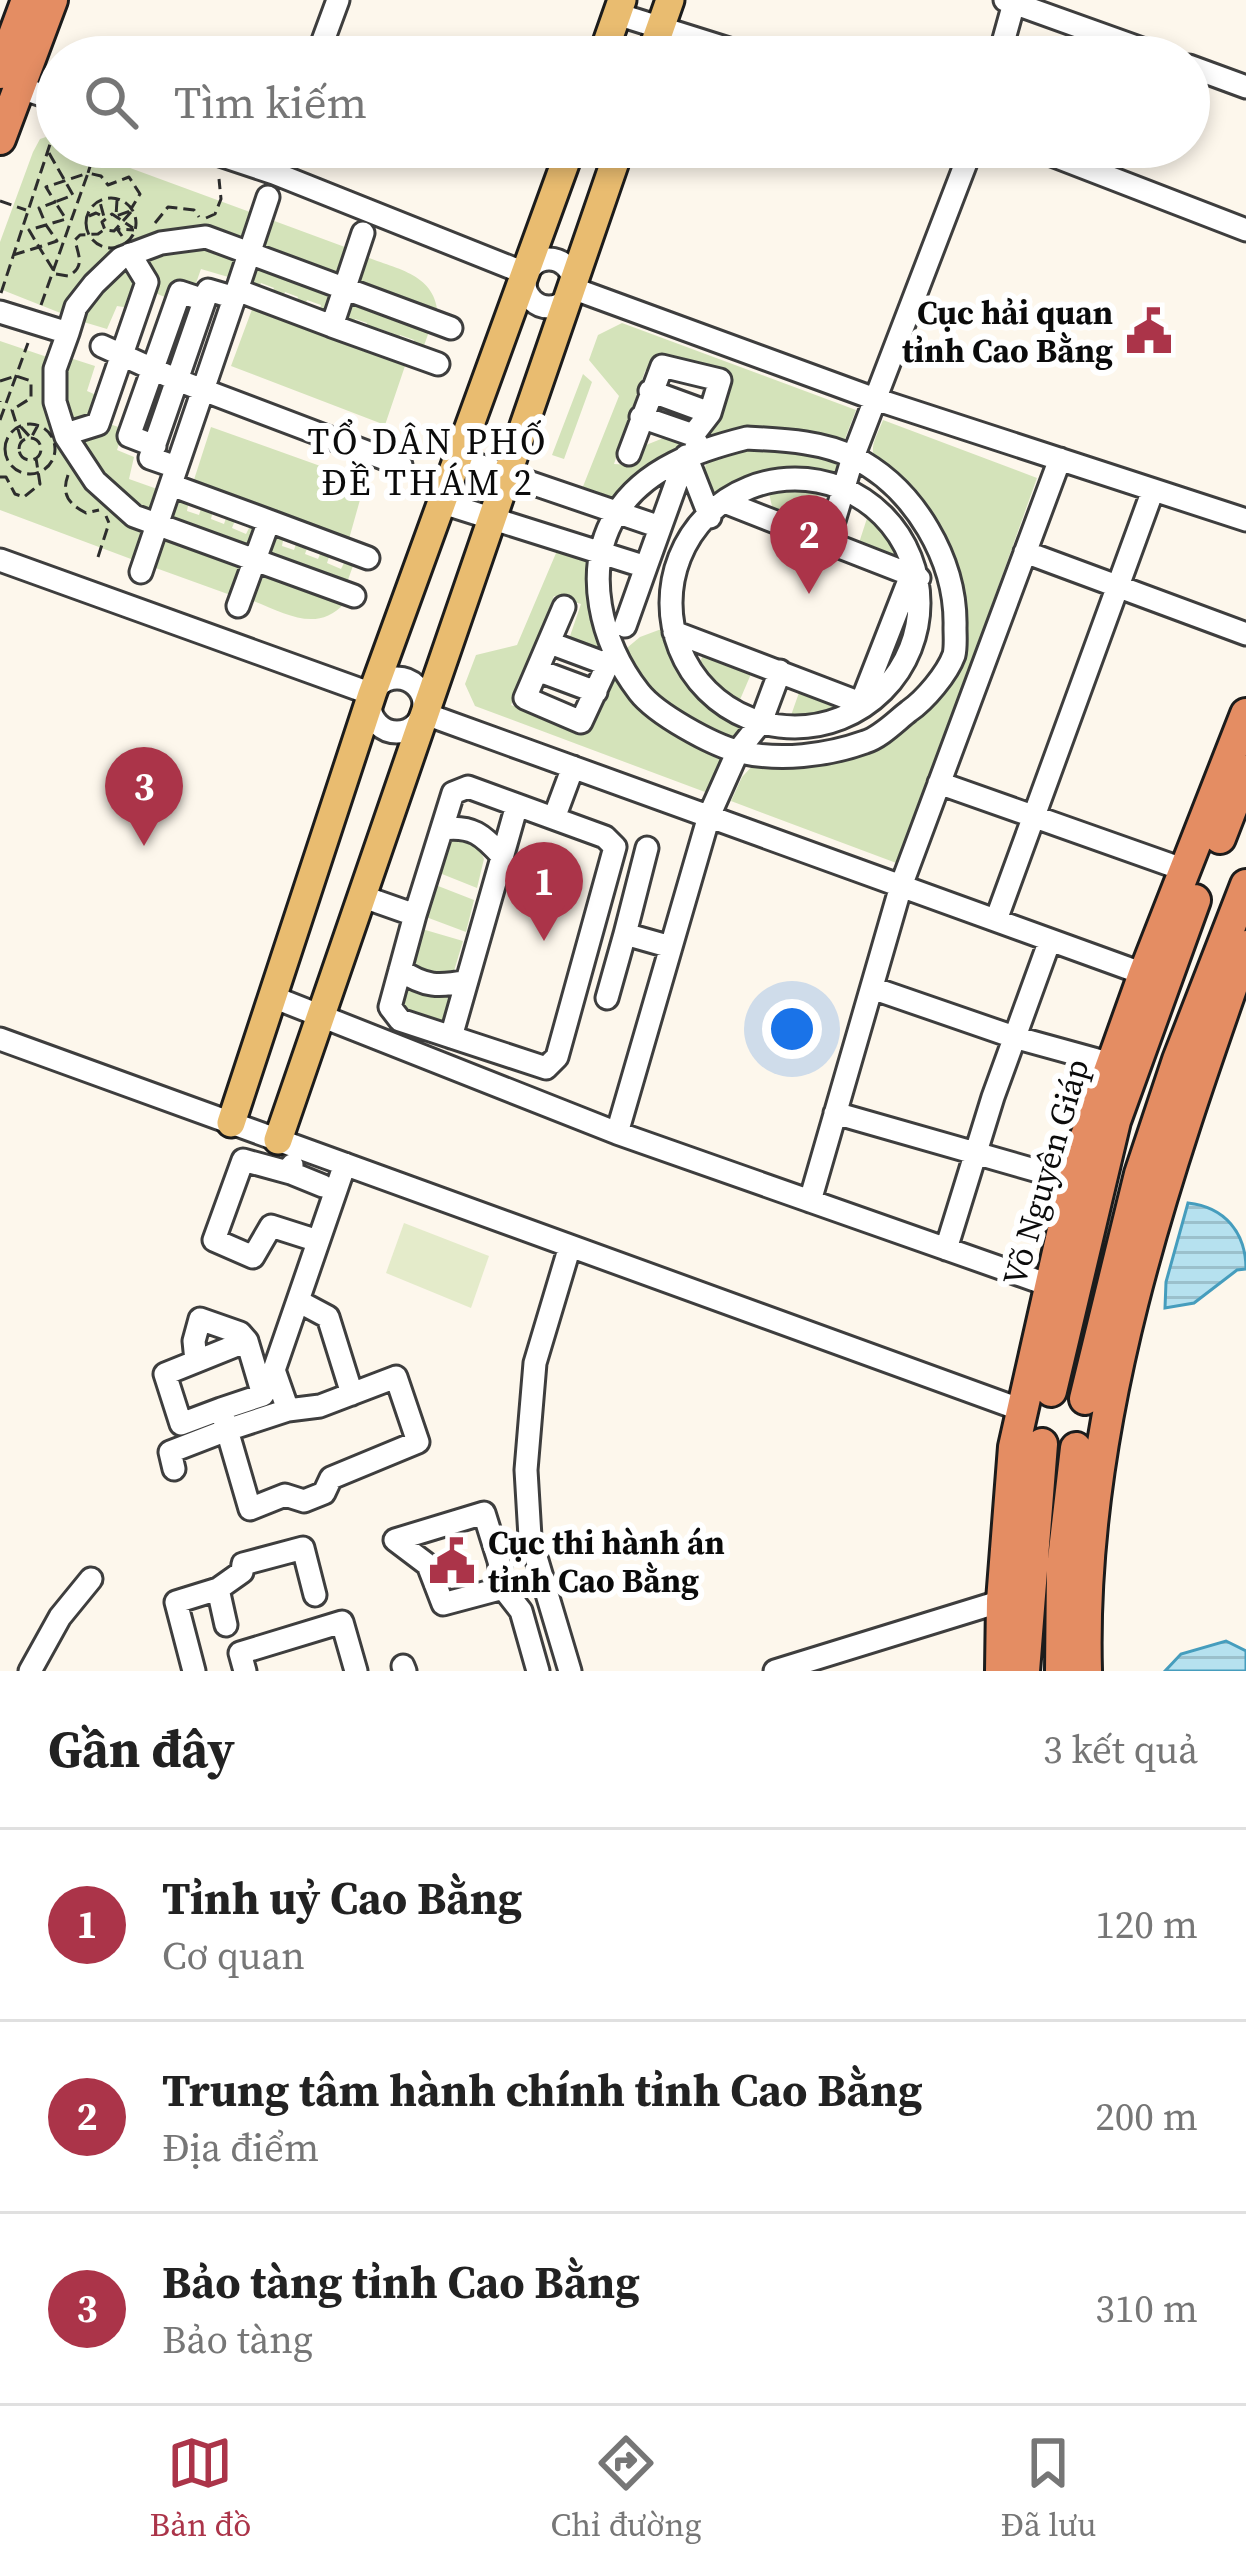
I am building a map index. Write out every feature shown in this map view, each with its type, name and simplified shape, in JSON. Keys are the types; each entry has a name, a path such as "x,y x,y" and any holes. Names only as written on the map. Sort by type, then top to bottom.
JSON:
{"highway":[{"path":"0,139 6,80 27,0"},
{"path":"6,80 52,0"},
{"name":"Võ Nguyên Giáp","path":"1043,1328 1107,1148 1185,870 1246,713"},
{"name":"Võ Nguyên Giáp","path":"1014,1496 1042,1444 1034,1433 1035,1405 1048,1285 1073,1181 1112,1064 1246,771"},
{"path":"1121,1343 1156,1122 1246,885"},
{"path":"1086,1671 1089,1426 1121,1343 1163,1183 1236,1008 1246,946"},
{"path":"1035,1405 1072,1390 1089,1426"},
{"name":"Võ Nguyên Giáp","path":"1024,1671 1014,1602 1014,1496 1035,1405"},
{"path":"1042,1444 1058,1451 1089,1426"},
{"path":"1061,1671 1061,1588 1090,1503"},
{"name":"Võ Nguyên Giáp","path":"1001,1671 1014,1602"}],"main road":[{"path":"657,36 670,0"},
{"path":"609,36 619,7"},
{"path":"231,1123 372,694 564,168"},
{"path":"287,1143 320,1016 613,168"}],"street":[{"path":"325,36 338,0"},
{"path":"1003,36 1009,2 1105,36"},
{"path":"619,7 686,36"},
{"path":"1210,73 1246,86"},
{"path":"6,80 36,92"},
{"path":"259,168 527,274"},
{"path":"274,173 276,168"},
{"path":"828,541 853,457 964,168"},
{"path":"1085,168 1246,230"},
{"path":"141,572 268,197"},
{"path":"332,326 363,233"},
{"path":"354,596 110,505 59,437 55,369 76,308 127,249 206,237 451,328"},
{"path":"59,437 98,424 112,351 147,282 127,249"},
{"path":"553,259 566,266 572,288 557,305 542,305 526,289 527,274 537,262 553,259"},
{"path":"572,288 875,399 1246,520"},
{"path":"368,558 269,520 174,476 150,458 204,300 208,290 235,294 438,364"},
{"path":"154,446 129,436 180,292 204,300"},
{"path":"0,312 68,333"},
{"path":"112,351 400,465"},
{"path":"564,607 525,698 581,722 720,380 662,366 629,454"},
{"path":"650,391 710,413"},
{"path":"641,416 693,447 714,507"},
{"path":"747,438 796,441 853,457 891,484 931,531 956,596 954,655 922,701 868,742 795,758 738,751 672,720 641,695 614,644 597,582 617,513 654,476 693,447 747,438"},
{"path":"458,458 660,526"},
{"path":"810,1201 902,886 1060,459"},
{"path":"814,477 844,487 897,531 915,576 911,644 891,681 834,721 806,727 760,722 710,699 687,671 670,619 679,563 714,507 788,478 814,477"},
{"path":"996,920 1153,490"},
{"path":"442,503 646,567"},
{"path":"714,507 828,541 915,576"},
{"path":"238,606 269,520"},
{"path":"1025,552 1246,634"},
{"path":"0,560 372,694"},
{"path":"862,704 915,576"},
{"path":"550,644 614,644 670,619 862,704"},
{"path":"887,636 911,644"},
{"path":"537,670 596,692"},
{"path":"617,1133 709,816 738,751 760,722 780,671"},
{"path":"402,678 418,687 423,713 413,727 388,731 371,712 372,694 384,681 402,678"},
{"path":"423,713 1155,977"},
{"path":"554,818 573,767"},
{"path":"939,783 1185,870"},
{"path":"469,787 554,818 605,837 615,848 557,1057 546,1068 400,1020 391,1007 453,793 469,787"},
{"path":"451,1037 517,805"},
{"path":"442,829 461,826 480,833 502,856"},
{"path":"607,998 647,848"},
{"path":"361,896 415,915"},
{"path":"625,934 671,947"},
{"path":"946,1249 1050,940"},
{"path":"400,970 419,983 440,987 467,981"},
{"path":"872,988 1014,1037 1112,1064"},
{"path":"273,997 617,1133 1048,1285"},
{"path":"0,1039 570,1246 1035,1405"},
{"path":"836,1113 1073,1181"},
{"path":"287,1143 290,1173"},
{"path":"318,1241 272,1226 254,1257 214,1240 243,1160 322,1186"},
{"path":"174,1468 170,1452 263,1395 265,1369 298,1300 345,1164"},
{"path":"570,1246 535,1363 526,1470 530,1537 570,1671"},
{"path":"298,1300 353,1326"},
{"path":"328,1317 352,1394"},
{"path":"196,1361 194,1340 200,1319 240,1333 288,1410"},
{"path":"1043,1328 1121,1343"},
{"path":"224,1420 250,1509 284,1496 304,1501 324,1492 331,1478 418,1442 396,1377 320,1406 181,1424 165,1374 247,1341"},
{"path":"1014,1496 1090,1503"},
{"path":"503,1588 443,1604 428,1565 395,1540 484,1513 503,1588 521,1611 538,1671"},
{"path":"495,1549 530,1537"},
{"path":"194,1671 176,1602 218,1589 242,1572 244,1564 302,1548 315,1595"},
{"path":"30,1671 60,1617 92,1579"},
{"path":"218,1589 226,1625"},
{"path":"775,1671 1014,1602"},
{"path":"245,1671 240,1653 342,1622 356,1671"}],"path":[{"path":"0,294 43,168"},
{"path":"13,255 57,241 39,208 74,195 57,168"},
{"path":"0,420 90,168"},
{"path":"88,173 101,176 108,184 129,177 140,194 132,210 75,240 81,258 74,273 53,272 29,230 66,219 46,187 88,173"},
{"path":"153,229 168,207 194,210 201,220 215,214 221,199 220,179"},
{"path":"102,245 117,199"},
{"path":"117,199 132,210 135,230 127,249 102,245 90,235 87,216 100,201 117,199"},
{"path":"0,200 28,211"},
{"path":"100,201 127,249"},
{"path":"87,216 135,230"},
{"path":"0,381 27,377 32,389 31,398 12,410 40,484 24,497 15,494 6,477 0,477"},
{"path":"19,426 40,426 59,437 52,461 38,473 18,471 5,457 7,439 19,426"},
{"path":"18,471 40,426"},
{"path":"5,457 49,447 59,437"},
{"path":"7,439 66,468 65,494 72,505 86,513 110,505 98,556"}],"green space":[{"path":"36,146 36,168 130,168 258,215 247,246 132,251 68,316 0,289 0,242"},
{"path":"269,219 353,250 342,282 259,251"},
{"path":"208,240 244,252 235,279 201,269 195,286 177,279 169,299 151,291 135,309 117,306 107,329 77,320 137,256"},
{"path":"364,256 423,282 436,302 438,316 353,286"},
{"path":"258,260 338,291 328,318 318,315 321,305 307,300 304,309 295,306 298,297 285,292 281,301 270,297 274,288 261,283 256,293 246,289"},
{"path":"351,296 431,326 421,354 412,351 414,340 400,335 397,344 388,341 391,333 378,328 374,336 363,333 367,323 355,319 349,328 339,324"},
{"path":"254,304 406,363 385,425 231,366"},
{"path":"622,323 856,410 843,444 708,444 704,437 713,428 730,378 671,355 645,371 614,464 635,465 646,445 676,433 682,450 643,469 614,506 580,494 619,396 589,360 598,335"},
{"path":"0,341 53,359 57,425 67,460 96,496 149,529 139,562 0,510"},
{"path":"64,356 95,366 87,391 112,402 104,422 124,429 117,450 134,457 129,479 160,490 153,521 98,481 58,401"},
{"path":"583,374 592,382 564,459 552,455"},
{"path":"883,420 1037,478 899,864 731,801 742,777 756,762 827,762 948,680 959,619 958,574 947,545 893,487 875,460 874,444"},
{"path":"211,427 365,482 347,546 191,489"},
{"path":"755,446 819,457 839,465 836,476 773,476 745,484 715,501 704,475 715,449"},
{"path":"797,481 822,486 806,528 774,515 768,489"},
{"path":"178,496 189,500 187,511 199,515 202,505 213,510 211,519 224,524 227,515 236,518 232,528 246,534 251,524 260,528 250,555 169,525"},
{"path":"870,509 901,549 899,562 858,546"},
{"path":"273,531 284,535 282,546 294,550 297,541 308,545 305,554 318,559 322,550 330,554 327,563 341,569 346,559 354,563 344,591 264,561"},
{"path":"163,534 247,565 236,597 153,567"},
{"path":"559,546 591,561 593,623 601,643 598,649 569,639 581,604 554,596 511,705 587,734 616,670 722,756 718,776 705,792 475,706 465,684 476,655 517,645"},
{"path":"262,570 345,603 312,619 276,610 251,600"},
{"path":"664,628 692,686 713,708 742,727 732,740 666,706 638,679 628,647"},
{"path":"705,648 754,667 736,709 712,694 696,675"},
{"path":"802,684 846,703 841,713 788,724"},
{"path":"454,838 477,844 484,859 477,888 437,872 445,845"},
{"path":"433,884 474,900 466,932 426,917"},
{"path":"422,929 463,941 454,971 439,977 420,971 413,958"},
{"path":"410,987 430,997 452,994 456,1001 447,1020 433,1021 402,1008 399,998"},
{"path":"404,1223 489,1256 471,1308 386,1273"}],"water":[{"path":"1188,1203 1213,1210 1231,1224 1242,1244 1246,1269 1237,1270 1194,1303 1165,1308 1166,1282"},
{"path":"1226,1641 1246,1651 1246,1671 1165,1671 1181,1654"}],"place":[{"name":"Cục hải quan tỉnh Cao Bằng","path":"1149,331"},
{"name":"Trung tâm hành chính tỉnh Cao Bằng","path":"809,594"},
{"name":"Bảo tàng tỉnh Cao Bằng","path":"144,846"},
{"name":"Tỉnh uỷ Cao Bằng","path":"544,941"},
{"name":"Cục thi hành án tỉnh Cao Bằng","path":"452,1561"}],"district":[{"name":"TỔ DÂN PHỐ ĐỀ THÁM 2","path":"428,462"}]}
